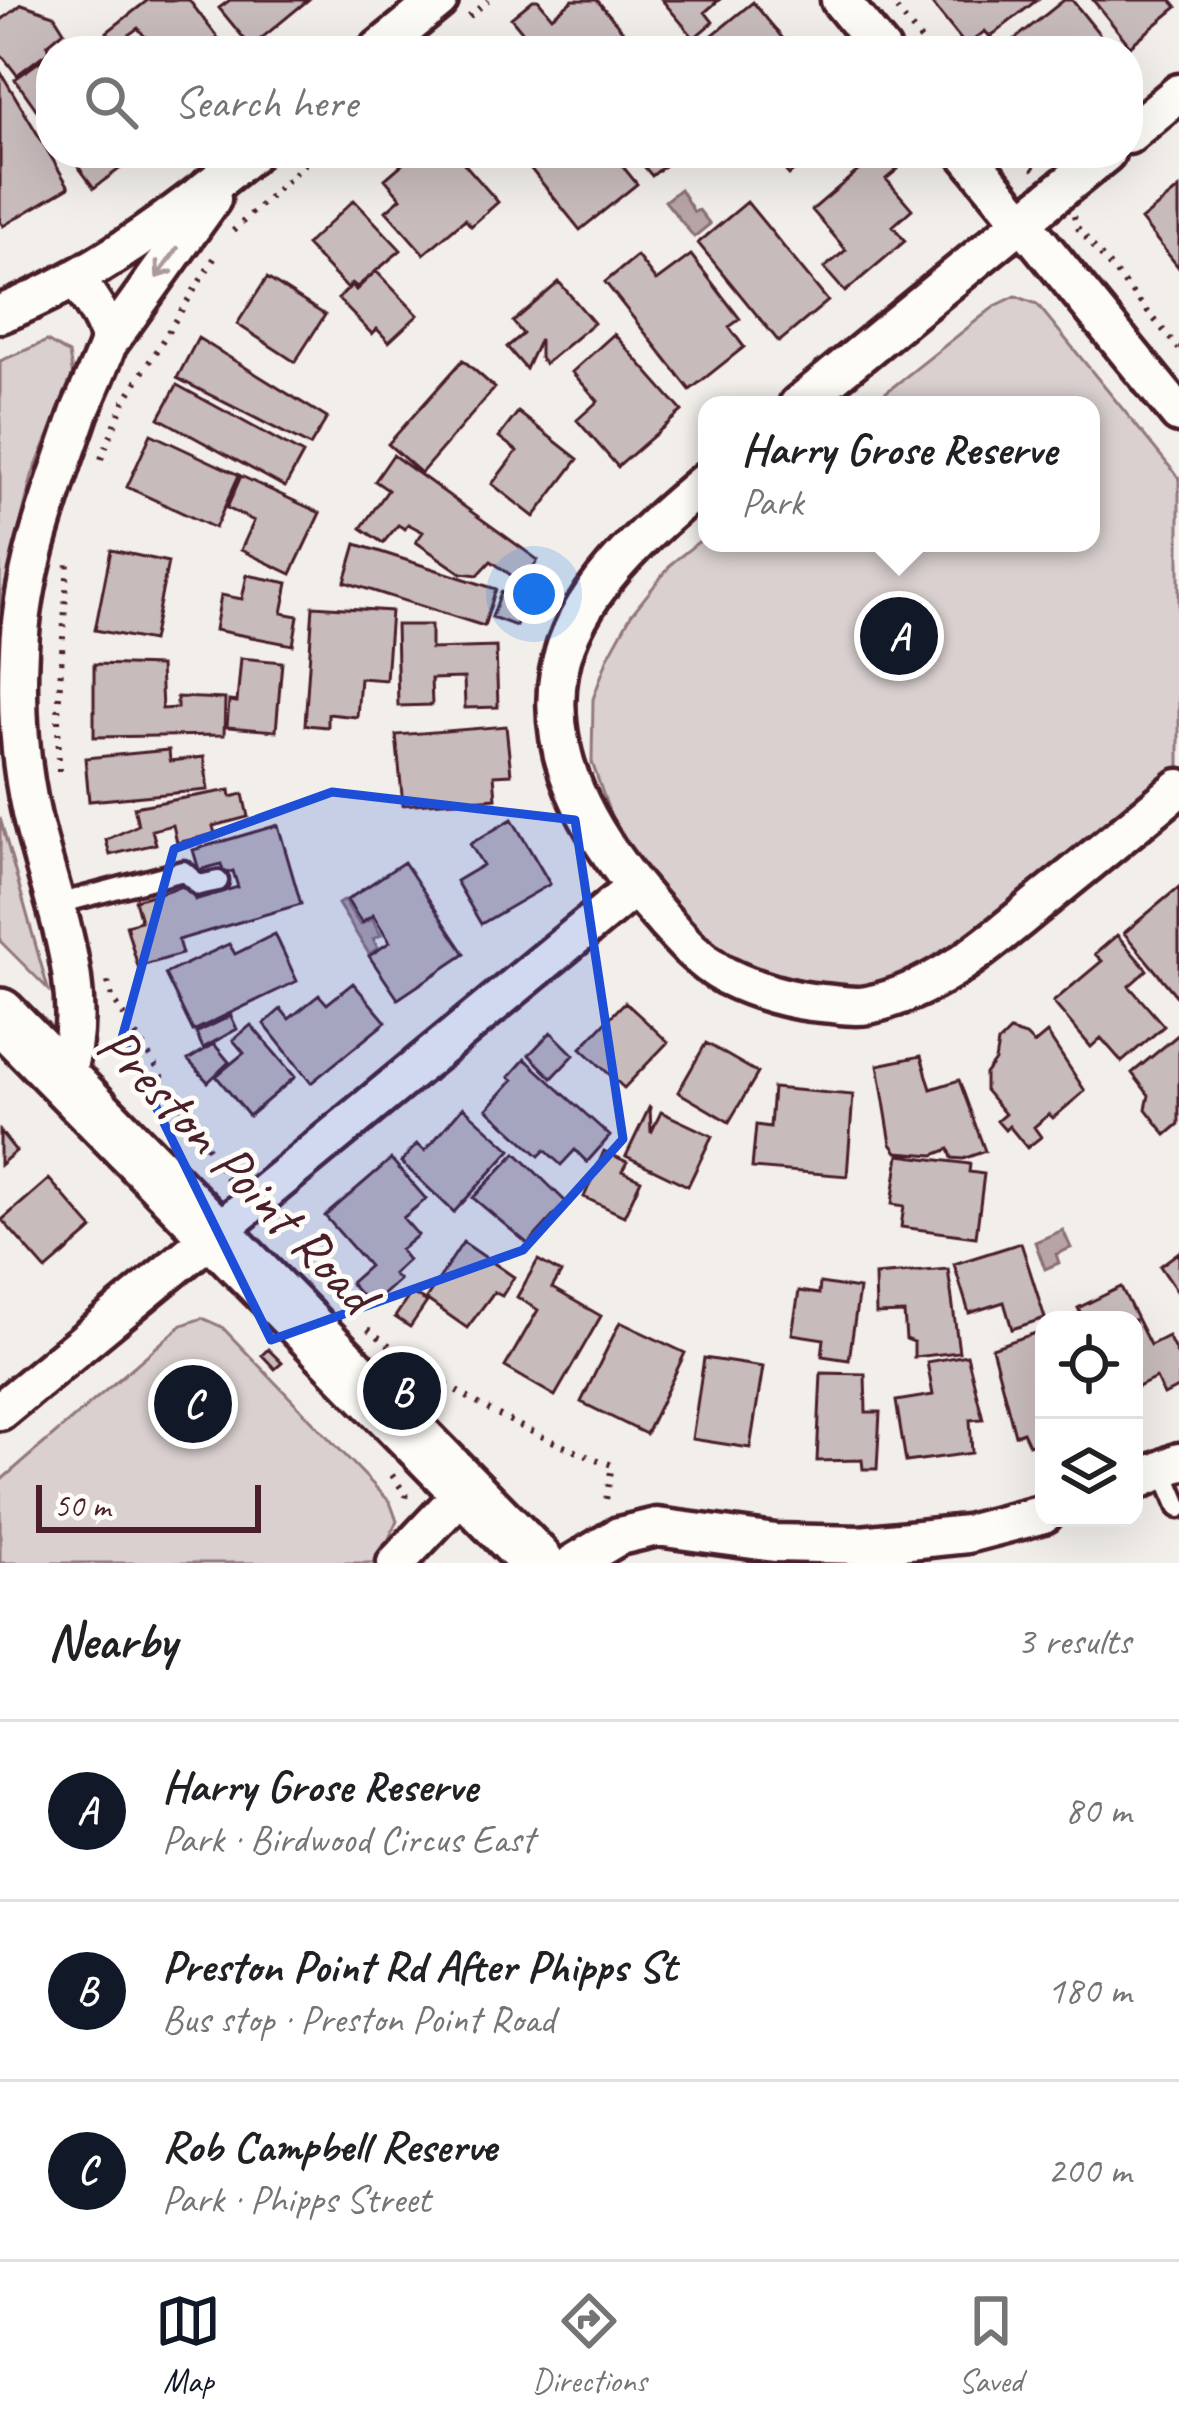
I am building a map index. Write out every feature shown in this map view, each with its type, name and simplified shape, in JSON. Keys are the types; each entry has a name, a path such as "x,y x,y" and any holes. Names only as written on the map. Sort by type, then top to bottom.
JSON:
{"main road":[{"name":"Preston Point Road","path":"0,1016 64,1080 232,1220 466,1490 538,1563"}],"street":[{"path":"396,36 440,0"},
{"path":"840,0 870,36"},
{"path":"1143,123 1179,93"},
{"path":"0,314 76,278 138,240 234,168"},
{"path":"978,168 1179,414"},
{"path":"809,396 1088,168"},
{"path":"64,1080 75,1049 77,1013 30,808 17,718 19,641 36,544 94,372 108,344 218,191 220,179"},
{"path":"76,278 108,344"},
{"path":"698,488 650,528 581,616 560,667 555,716 563,754 590,827 686,946 726,976 799,1001 862,1006 916,992 962,965 1179,788"},
{"path":"0,1411 634,887"},
{"path":"396,1563 466,1490"},
{"path":"574,1563 619,1536 657,1527 775,1543 861,1546 967,1534 1035,1516"}],"lane":[{"path":"54,905 183,871 199,885 218,881"},
{"path":"1159,1471 1179,1508"}],"path":[{"path":"889,0 918,36"},
{"path":"226,238 300,168"},
{"path":"1035,168 1179,350"},
{"path":"99,464 124,402 215,256"},
{"path":"59,780 58,713 68,553"},
{"path":"106,977 123,1015 232,1186 232,1220"},
{"path":"365,1327 482,1408 554,1444 612,1465 604,1510"},
{"path":"388,1471 406,1495 404,1507"}],"highlighted area":[{"path":"332,792 575,820 623,1139 523,1250 271,1340 122,1038 174,849"}],"shaded area":[{"path":"680,189 694,212 699,210 710,224 694,237 665,201"},
{"path":"1016,296 1037,304 1179,478 1179,768 929,971 860,991 788,985 714,950 654,888 615,829 592,762 593,699 608,657 631,615 673,562 698,542 698,552 1100,552 1100,396 881,396 995,306"},
{"path":"47,341 69,354 73,377 32,476 0,608 0,361"},
{"path":"0,818 48,989 0,941"},
{"path":"344,900 360,925 372,919 381,935 373,939 378,948 369,954 338,904"},
{"path":"1063,1230 1071,1248 1056,1254 1059,1263 1045,1269 1035,1242"},
{"path":"202,1318 222,1327 390,1502 397,1521 378,1563 0,1563 0,1481 182,1325"}],"building":[{"path":"148,0 189,0 217,36 144,36 138,28 127,36 107,32"},
{"path":"230,0 308,0 264,36 242,36 219,8"},
{"path":"533,0 552,17 573,0 597,0 627,36 526,36 511,18"},
{"path":"662,0 719,0 705,12 713,22 692,36"},
{"path":"929,0 1037,0 991,36 985,31 979,36 958,36"},
{"path":"1064,0 1072,0 1101,36 1019,36"},
{"path":"1093,0 1171,0 1177,7 1142,36 1122,36"},
{"path":"753,2 781,36 711,36"},
{"path":"22,4 54,15 64,31 58,36 36,36 36,61 17,75 0,53 0,21"},
{"path":"36,64 36,109 15,79"},
{"path":"0,71 36,132 36,168 58,168 69,187 3,226"},
{"path":"79,168 121,168 94,188"},
{"path":"398,168 468,168 498,202 471,226 465,219 424,254 386,211 401,198 385,179"},
{"path":"530,168 624,168 637,184 580,230"},
{"path":"861,168 897,168 886,179 912,209 893,226 905,241 845,292 824,268 846,250 812,210"},
{"path":"1179,189 1179,268 1141,220"},
{"path":"354,200 401,250 357,287 352,283 347,288 306,245"},
{"path":"747,202 828,301 779,342 698,243"},
{"path":"691,255 740,319 729,327 744,347 690,390 605,282 637,256 656,281"},
{"path":"376,271 418,315 389,342 377,329 372,334 338,299"},
{"path":"267,278 325,315 295,362 237,324"},
{"path":"559,282 594,323 545,364 540,358 540,339 526,369 507,347 523,334 513,322"},
{"path":"614,334 682,411 618,467 577,420 598,401 572,372"},
{"path":"198,338 327,418 310,446 177,378"},
{"path":"463,360 495,388 421,473 388,444"},
{"path":"177,385 303,454 285,487 159,418"},
{"path":"518,412 578,459 534,517 492,484 517,451 499,437"},
{"path":"151,434 239,475 215,528 127,487"},
{"path":"393,455 538,560 522,583 491,561 478,575 461,573 416,542 423,532 408,524 405,529 398,525 383,543 361,528 388,490 375,481"},
{"path":"241,476 320,513 291,574 241,550 254,521 227,508"},
{"path":"356,544 496,589 484,626 345,582"},
{"path":"111,550 168,562 152,641 95,630"},
{"path":"247,575 288,583 282,613 298,616 293,645 215,630 221,595 242,599"},
{"path":"501,592 524,601 516,626 492,617"},
{"path":"313,606 391,611 386,680 360,678 357,717 328,714 328,727 305,725"},
{"path":"396,625 431,625 431,649 496,647 498,707 465,708 464,678 431,679 432,705 398,706"},
{"path":"241,658 282,662 276,731 227,727 229,701 237,702"},
{"path":"94,664 160,666 162,709 177,708 177,697 225,699 224,735 94,737"},
{"path":"506,726 511,774 494,775 496,798 403,805 396,735"},
{"path":"169,750 170,761 204,757 208,790 89,801 85,758"},
{"path":"230,790 231,797 243,794 248,817 213,826 215,834 177,843 173,825 152,830 156,844 110,855 106,840 138,825 134,807"},
{"path":"512,819 550,884 481,924 456,881 483,865 470,844"},
{"path":"278,825 301,904 178,940 182,954 138,967 126,925 141,921 135,900 190,884 195,900 238,887 233,871 224,874 221,864 199,870 193,850"},
{"path":"404,862 465,954 398,999 369,956 390,942 373,915 362,923 347,900"},
{"path":"1179,887 1179,999 1124,933"},
{"path":"275,934 297,981 193,1031 165,974 229,944 235,954"},
{"path":"1117,935 1147,970 1129,986 1164,1026 1122,1062 1101,1038 1091,1047 1053,1002 1102,961 1095,954"},
{"path":"353,983 386,1022 311,1083 264,1024 281,1009 289,1019 319,995 327,1004"},
{"path":"625,1002 668,1042 624,1088 581,1048"},
{"path":"231,1016 237,1029 203,1048 196,1033"},
{"path":"251,1025 295,1077 249,1116 216,1076 244,1053 233,1040"},
{"path":"1010,1031 1034,1044 1047,1033 1085,1091 1053,1118 1049,1114 1034,1127 1041,1137 1027,1148 1009,1126 1005,1130 997,1121 1005,1114 985,1090 985,1074 995,1061 998,1043"},
{"path":"551,1032 574,1055 552,1078 529,1055"},
{"path":"1179,1034 1179,1124 1166,1135 1146,1109 1149,1095 1132,1073"},
{"path":"706,1043 758,1073 729,1122 678,1092"},
{"path":"214,1044 229,1062 208,1082 188,1060"},
{"path":"921,1056 931,1089 959,1080 985,1151 963,1159 952,1158 949,1149 934,1155 897,1152 891,1144 878,1065"},
{"path":"525,1059 610,1136 587,1162 575,1150 561,1165 545,1150 539,1156 487,1109"},
{"path":"773,1088 853,1095 847,1176 752,1168 756,1125 770,1127"},
{"path":"650,1106 651,1133 661,1112 712,1136 688,1186 626,1156"},
{"path":"463,1107 511,1150 454,1212 401,1162 417,1144 425,1151"},
{"path":"0,1131 16,1151 0,1165"},
{"path":"604,1151 627,1162 622,1171 641,1180 624,1216 584,1197"},
{"path":"516,1153 566,1202 528,1244 473,1198"},
{"path":"899,1155 970,1164 969,1172 984,1174 976,1237 901,1227 904,1206 892,1204"},
{"path":"391,1159 426,1199 403,1218 418,1235 400,1250 408,1260 393,1274 399,1280 370,1306 350,1283 369,1266 325,1216"},
{"path":"49,1179 93,1229 46,1270 2,1220"},
{"path":"463,1242 514,1277 502,1296 494,1292 467,1328 426,1299"},
{"path":"1021,1243 1043,1311 1035,1311 1035,1321 1012,1329 1004,1302 969,1313 954,1264"},
{"path":"1179,1252 1179,1294 1160,1266"},
{"path":"538,1260 561,1273 552,1288 601,1316 555,1396 505,1367 538,1310 517,1297"},
{"path":"948,1269 959,1352 914,1357 914,1342 906,1339 904,1313 876,1314 875,1275"},
{"path":"820,1283 859,1289 849,1360 822,1356 824,1339 792,1334 799,1291 819,1294"},
{"path":"1121,1287 1133,1311 1080,1311"},
{"path":"411,1293 427,1302 410,1327 395,1317"},
{"path":"620,1322 685,1353 646,1434 581,1402"},
{"path":"1143,1331 1150,1345 1168,1336 1179,1358 1179,1387 1164,1395 1156,1378 1143,1384"},
{"path":"1035,1333 1035,1443 1029,1445 1023,1432 1015,1435 992,1348"},
{"path":"268,1349 282,1363 275,1369 262,1355"},
{"path":"967,1355 983,1419 970,1420 972,1453 906,1462 896,1401 933,1395 927,1362"},
{"path":"704,1358 763,1367 750,1448 692,1439"},
{"path":"821,1373 865,1374 866,1412 880,1412 877,1469 863,1469 862,1460 817,1461"}],"place":[{"name":"Harry Grose Reserve","path":"899,636"},
{"name":"Preston Point Rd After Phipps St","path":"402,1391"},
{"name":"Rob Campbell Reserve","path":"193,1404"}]}
